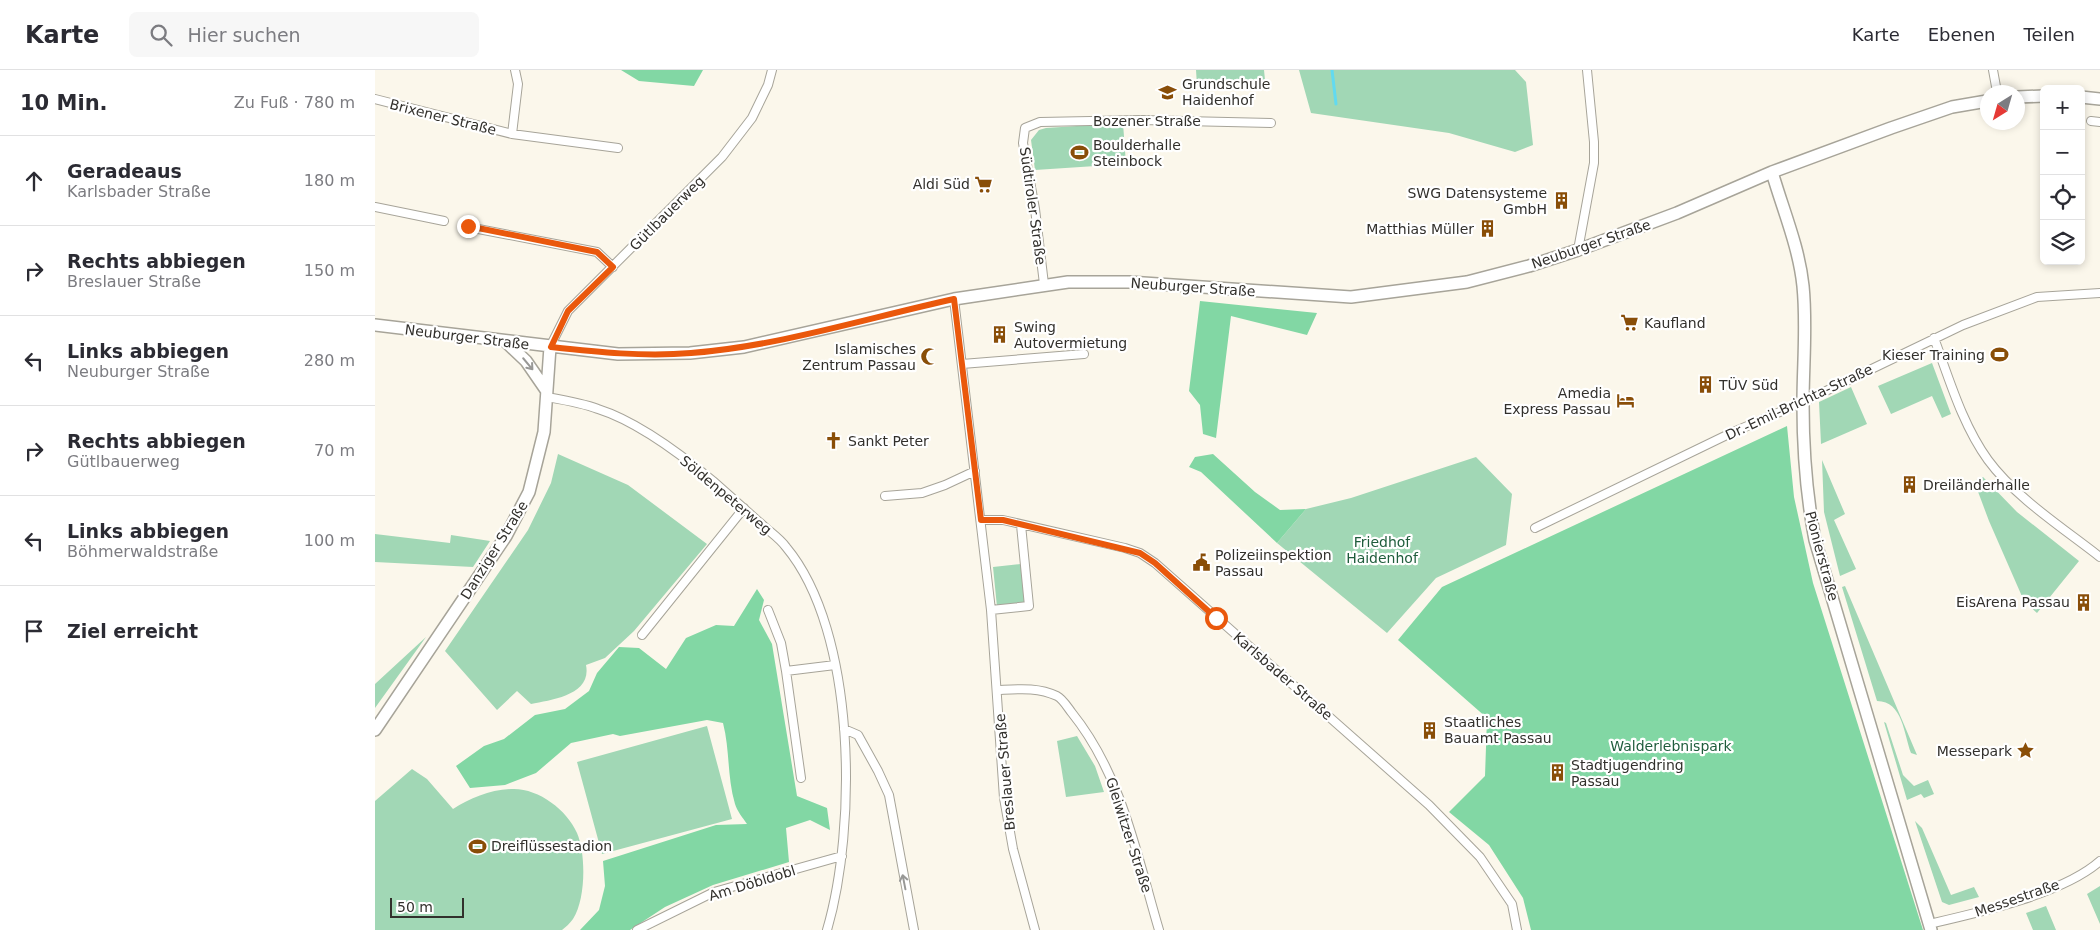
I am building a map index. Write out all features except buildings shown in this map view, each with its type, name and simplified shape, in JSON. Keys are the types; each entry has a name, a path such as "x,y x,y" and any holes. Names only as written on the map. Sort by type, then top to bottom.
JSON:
{"street":[{"name":"Brixener Straße","path":"512,134 518,84 515,70"},
{"name":"Gütlbauerweg","path":"551,347 568,311 722,157 752,118 768,86 772,70"},
{"path":"1578,250 1594,163 1594,142 1587,70"},
{"path":"1993,70 1996,85"},
{"path":"2025,97 2040,96"},
{"path":"2085,97 2100,99"},
{"name":"Brixener Straße","path":"375,99 512,134 618,148"},
{"name":"Neuburger Straße","path":"375,325 618,354 689,353 744,347 954,299 1044,284 1129,282 1351,297 1467,282 1529,266 1578,250 1677,213 1772,172 1943,110 1980,102"},
{"name":"Bozener Straße","path":"1025,128 1031,124 1049,122 1147,120 1271,123"},
{"path":"2091,121 2100,122"},
{"name":"Südtiroler Straße","path":"1025,128 1023,143 1035,210 1044,284"},
{"name":"Pionierstraße","path":"1772,172 1793,240 1803,284 1805,324 1803,402 1807,495 1815,540 1930,927"},
{"path":"375,207 444,221"},
{"path":"468,226 597,252 613,267"},
{"name":"Dr.-Emil-Brichta-Straße","path":"1535,528 1731,433 1803,402 1934,338 2037,298 2100,292"},
{"name":"Breslauer Straße","path":"954,299 991,610 1004,798 1013,849 1035,930"},
{"path":"1934,338 1966,420 1987,458 1999,474 2100,557"},
{"path":"506,342 526,361 547,394"},
{"name":"Danziger Straße","path":"375,730 519,515 538,463 544,432 551,347"},
{"path":"962,364 1084,354"},
{"name":"Söldenpeterweg","path":"547,394 600,409 628,422 665,445 694,466 786,546 803,571 827,626 835,665 844,729 845,790 842,856 833,909 827,930"},
{"path":"885,496 922,493 975,471"},
{"path":"642,635 744,508"},
{"name":"Karlsbader Straße","path":"981,520 1003,520 1125,548 1140,553 1155,563 1429,805 1480,856 1513,904 1517,930"},
{"path":"991,610 1029,606 1021,525"},
{"path":"768,610 781,643 801,778"},
{"path":"786,672 835,665"},
{"name":"Gleiwitzer Straße","path":"998,690 1035,688 1059,697 1087,732 1100,752 1117,791 1159,930"},
{"path":"844,729 858,735 879,771 889,795 914,930"},
{"name":"Am Döbldobl","path":"637,930 714,892 842,856"},
{"name":"Messestraße","path":"1930,927 2038,894 2077,875 2100,861"}],"green space":[{"path":"621,70 703,70 694,86 639,81"},
{"path":"1196,70 1264,70 1265,80 1197,85"},
{"path":"1299,70 1515,70 1526,82 1533,145 1515,152 1449,133 1311,113"},
{"name":"Boulderhalle Steinbock","path":"1123,123 1126,164 1035,170 1031,140 1039,130"},
{"path":"1200,301 1317,313 1307,335 1231,316 1216,438 1203,434 1200,405 1189,391"},
{"path":"1932,363 1951,414 1942,418 1932,396 1891,414 1878,386"},
{"path":"1851,387 1867,424 1821,444 1819,402"},
{"name":"Walderlebnispark","path":"1787,426 1794,497 1813,583 1923,930 1531,930 1523,898 1489,845 1449,812 1485,776 1487,718 1398,640 1442,587"},
{"path":"558,454 628,485 707,544 634,631 605,658 586,665 586,675 583,683 577,689 559,698 531,704 517,691 497,710 445,651 528,530 551,483"},
{"path":"1213,454 1255,492 1280,510 1306,509 1277,543 1201,472 1189,467 1195,457"},
{"name":"Friedhof Haidenhof","path":"1476,457 1512,494 1506,545 1436,578 1387,633 1277,543 1306,509 1351,498"},
{"path":"1822,460 1845,514 1834,520 1856,569 1840,576 1824,512"},
{"path":"1983,477 2017,512 2079,561 2037,613 2024,601 1989,521 1974,481"},
{"path":"375,534 450,543 451,535 490,541 473,567 375,562"},
{"path":"1021,564 1025,604 997,607 993,567"},
{"path":"1845,586 1917,755 1911,753 1897,713 1886,702 1877,701 1842,587"},
{"path":"757,589 764,600 759,620 772,644 797,796 827,808 830,830 810,820 786,828 789,862 713,885 665,907 630,930 580,930 599,910 605,886 603,861 716,825 747,824 737,809 732,794 723,723 707,720 620,736 613,734 571,743 536,773 505,785 470,788 456,766 484,746 504,739 535,715 565,709 589,691 597,673 619,647 639,648 666,669 686,638 716,625 734,626"},
{"path":"426,637 375,708 375,684"},
{"path":"1884,722 1886,723 1903,775 1914,786 1928,780 1934,794 1924,798 1921,794 1907,800"},
{"path":"707,726 732,819 602,854 577,762"},
{"path":"1077,736 1095,766 1104,792 1066,797 1057,741"},
{"name":"Dreiflüssestadion","path":"412,769 427,779 453,809 482,795 514,789 523,790 542,797 551,802 566,816 577,833 583,864 580,900 573,919 568,925 562,930 375,930 375,801"},
{"path":"1915,821 1922,828 1951,895 1974,887 1979,897 1949,905 1942,902"},
{"path":"2100,886 2100,924 2087,894"},
{"path":"2046,906 2056,930 2033,930 2026,913"}],"waterway":[{"path":"1332,70 1336,104"}],"place":[{"name":"Grundschule Haidenhof","path":"1168,92"},
{"name":"Boulderhalle Steinbock","path":"1079,153"},
{"name":"Aldi Süd","path":"984,184"},
{"name":"SWG Datensysteme GmbH","path":"1561,201"},
{"name":"Matthias Müller","path":"1488,229"},
{"name":"Kaufland","path":"1630,323"},
{"name":"Swing Autovermietung","path":"1000,335"},
{"name":"Kieser Training","path":"1999,355"},
{"name":"Islamisches Zentrum Passau","path":"930,357"},
{"name":"TÜV Süd","path":"1705,385"},
{"name":"Amedia Express Passau","path":"1625,401"},
{"name":"Sankt Peter","path":"834,441"},
{"name":"Dreiländerhalle","path":"1909,485"},
{"name":"Polizeiinspektion Passau","path":"1201,563"},
{"name":"EisArena Passau","path":"2084,602"},
{"name":"Staatliches Bauamt Passau","path":"1430,730"},
{"name":"Messepark","path":"2026,751"},
{"name":"Stadtjugendring Passau","path":"1557,773"},
{"name":"Dreiflüssestadion","path":"477,846"}],"route":[{"path":"468,226 597,252 613,267 568,311 560,324 551,347 618,354 689,353 744,347 954,299 981,520 1003,520 1140,553 1155,563 1216,618"}]}
